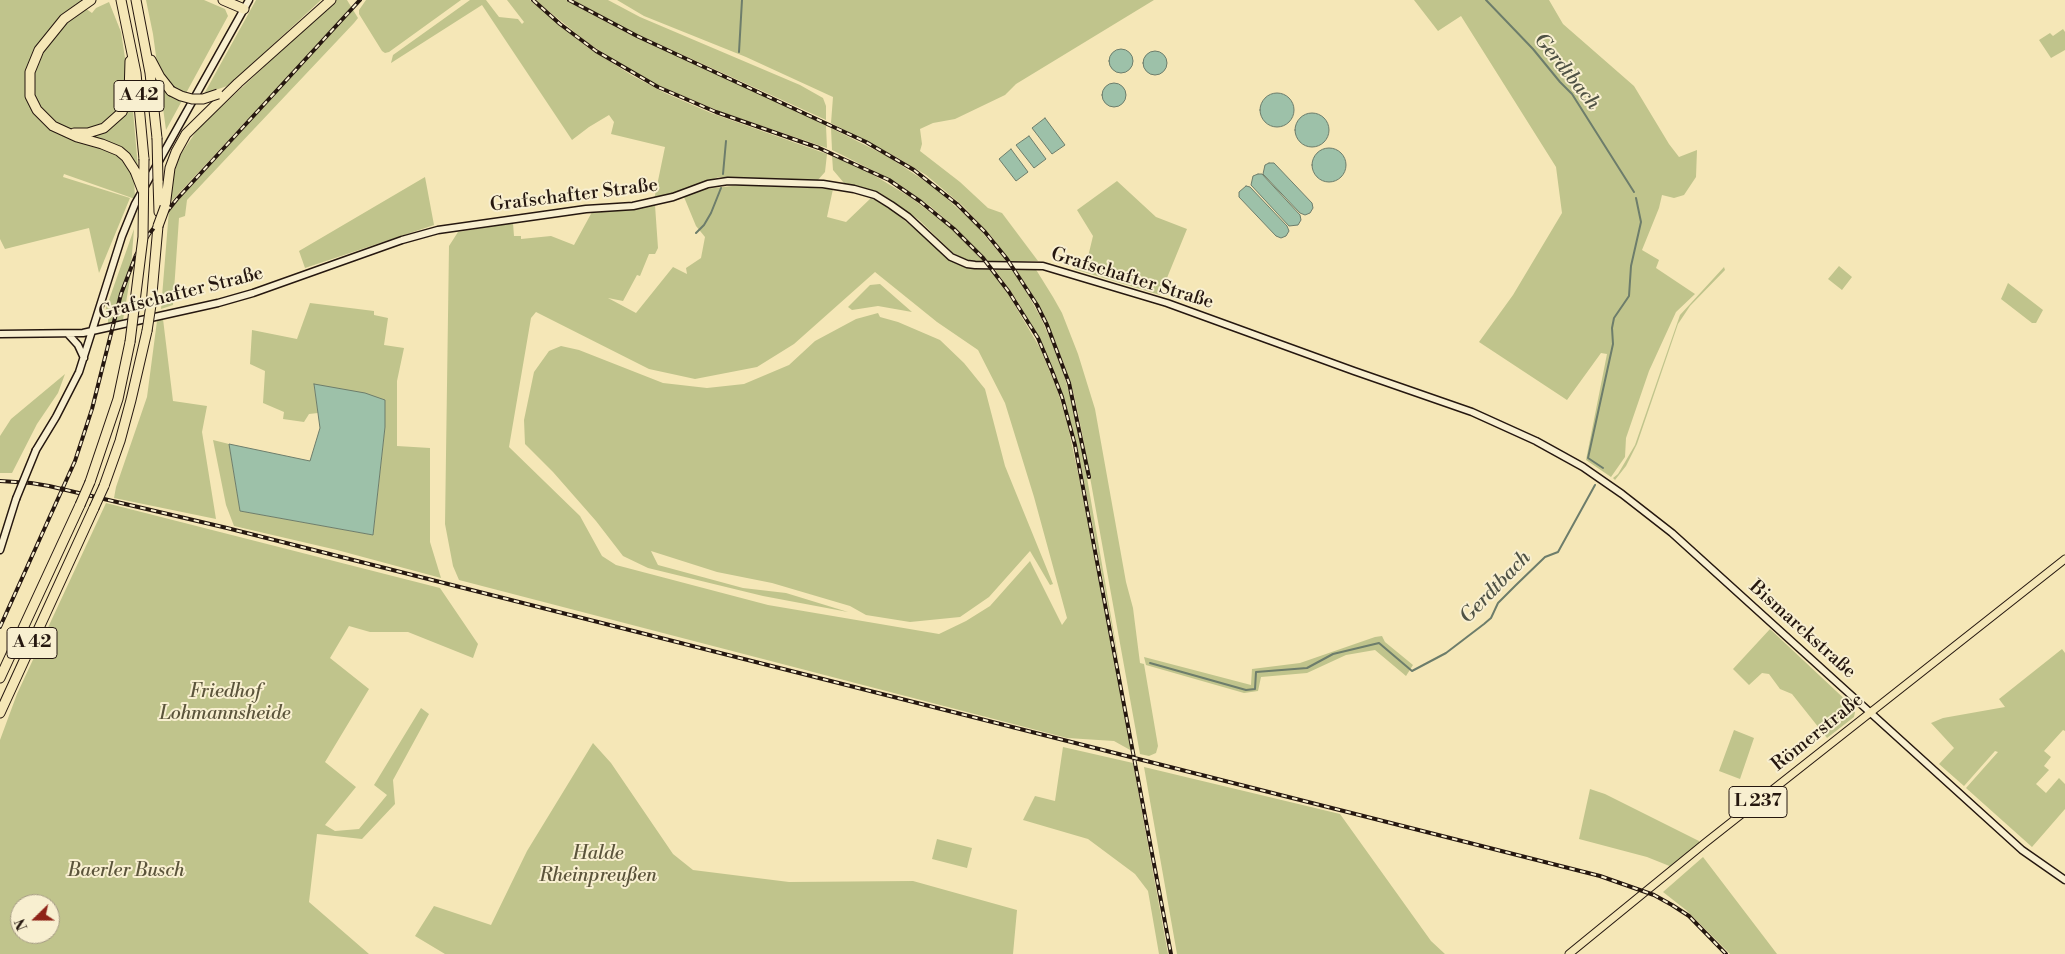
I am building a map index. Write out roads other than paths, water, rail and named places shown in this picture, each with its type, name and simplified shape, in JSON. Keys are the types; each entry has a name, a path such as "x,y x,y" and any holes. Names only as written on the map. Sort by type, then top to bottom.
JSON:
{"highway":[{"path":"91,0 56,26 38,50 30,72 29,88 37,110 47,122 67,133 119,151 126,157 135,171 144,196"},
{"name":"A 42","path":"0,713 104,486 132,400 147,331 158,226 162,210 158,181 157,138 146,48 136,0"},
{"path":"223,0 244,9"},
{"path":"238,0 244,9"},
{"name":"A 42","path":"0,678 63,545 90,482 118,399 130,342 140,270 144,159 136,73 122,1"},
{"path":"162,210 170,168 186,134 238,83 327,2"},
{"path":"67,133 78,134 98,130 112,123 122,112 129,95 129,34"},
{"path":"146,48 160,78 172,91 181,96 203,100 238,83"}],"main road":[{"path":"0,549 16,499 36,450 71,390 84,358 122,236 135,204 249,0"},
{"name":"Grafschafter Straße","path":"0,334 92,332 239,297 402,240 438,230 508,219 654,203 708,184 728,181 823,184 854,188 875,195 908,217 951,256 967,264 1043,266 1166,303 1472,412 1536,441 1583,467"},
{"path":"68,334 75,341 84,358"},
{"name":"Bismarckstraße","path":"1583,467 1622,494 1672,533 2022,850 2065,880"},
{"name":"Römerstraße","path":"1569,954 1870,712 2065,559"}],"waterway":[{"name":"Gerdtbach","path":"739,52 742,0"},
{"name":"Gerdtbach","path":"1486,0 1533,49 1572,94 1634,192"},
{"name":"Gerdtbach","path":"723,174 726,141"},
{"name":"Gerdtbach","path":"696,233 704,225 711,213 721,188"},
{"name":"Gerdtbach","path":"1603,468 1588,458 1613,344 1612,328 1614,318 1629,296 1631,266 1641,222 1636,198"},
{"name":"Gerdtbach","path":"1150,663 1246,690 1255,689 1256,672 1307,668 1333,654 1379,643 1412,671 1446,653 1484,624 1491,618 1498,603 1516,585 1545,557 1558,552 1595,485"}],"railway":[{"path":"0,627 75,461 92,409 121,294 136,255 149,234 177,199 360,0"},
{"path":"533,0 560,24 596,51 658,87 716,112 819,148 889,180 921,202 954,229 983,258 1009,292 1038,338 1062,397 1075,445 1171,954"},
{"path":"569,0 637,36 866,142 914,170 957,204 985,232 1007,259 1037,305 1047,325 1069,383 1089,477"},
{"path":"0,481 49,486 227,528 1600,876 1654,895 1672,905 1689,916 1726,954"}],"park label":[{"name":"Friedhof Lohmannsheide","path":"225,703"},
{"name":"Halde Rheinpreußen","path":"598,865"},
{"name":"Baerler Busch","path":"126,871"}]}
